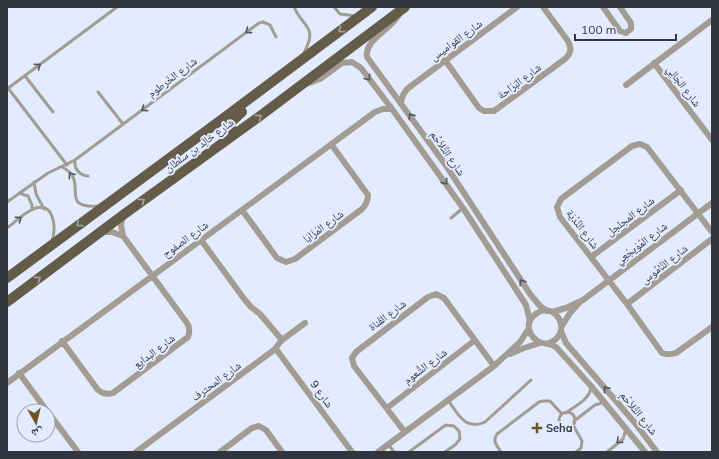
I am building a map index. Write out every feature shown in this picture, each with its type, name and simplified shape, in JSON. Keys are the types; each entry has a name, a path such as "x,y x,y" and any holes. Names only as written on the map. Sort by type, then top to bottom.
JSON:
{"main road":[{"name":"شارع خالِد بن سلطان","path":"7,278 372,7"},
{"name":"شارع خالِد بن سلطان","path":"7,302 123,215 236,134 403,8"},
{"path":"236,134 230,126 232,120 262,96 274,80"}],"street":[{"name":"شارع القواميس","path":"401,102 407,89 517,7"},
{"name":"شارع البَرَاحة","path":"445,60 479,108 484,111 494,111 565,59 570,53 570,45 568,41 543,7"},
{"path":"603,7 620,31 626,33 631,29 631,22 620,7"},
{"name":"شارع التَّلاَحُم","path":"403,8 396,21 370,43 367,49 367,57 447,167 530,294 540,306 550,312"},
{"path":"626,85 712,20"},
{"name":"شارع التَّلاَحُم","path":"300,85 310,84 320,79 342,63 352,62 361,68 463,208 526,305 530,321"},
{"name":"شارع الجَالِي","path":"654,63 712,140"},
{"path":"392,90 407,89"},
{"path":"375,112 380,104 382,96"},
{"name":"شارع الصفوح","path":"7,383 62,341 375,112 383,109 392,109"},
{"name":"شارع المَزَايَا","path":"242,210 277,258 286,262 295,259 362,209 368,200 368,195 365,190 331,144"},
{"name":"شارع النَّدْيَة","path":"712,232 647,147 640,144 632,146 558,203 558,212 560,216 662,353 666,355 676,353 712,327"},
{"name":"شارع المجلجل","path":"591,257 681,190"},
{"name":"شارع المُوَيجْعِي","path":"562,329 570,314 583,300 712,203"},
{"path":"123,215 121,226 123,236"},
{"path":"100,233 112,232 123,236"},
{"name":"شارع البدايع","path":"62,341 98,390 105,394 113,394 188,337 190,332 187,323 123,236"},
{"name":"شارع النَّامُوس","path":"627,304 712,239"},
{"path":"201,240 245,300 260,314 282,340"},
{"name":"شارع القَناة","path":"404,431 354,366 352,358 356,352 428,297 436,294 444,298 494,366"},
{"name":"شارع المُوَيجْعِي","path":"550,312 566,308 583,300"},
{"path":"502,359 524,348 540,343 549,343 557,339 562,329 560,320 557,316 550,312 537,313 530,321 530,334 540,343"},
{"name":"شارع المحترف","path":"136,452 276,349 282,340 305,323"},
{"path":"378,452 404,431 494,366 520,342 529,328"},
{"name":"شارع التَّلاَحُم","path":"562,329 566,343 635,423 657,452"},
{"name":"شارع الشُّعوم","path":"387,408 475,340"},
{"name":"شارع التَّلاَحُم","path":"549,343 556,347 592,386 645,452"},
{"name":"شارع 9","path":"276,349 352,452"},
{"path":"19,373 41,403"},
{"path":"56,423 78,452"},
{"path":"220,452 252,428 260,426 266,430 282,452"}],"lane":[{"path":"67,165 8,89 118,7"},
{"path":"294,7 308,27 310,34 310,42 301,60"},
{"path":"334,7 340,14 360,16"},
{"name":"شارع الخَرطوم","path":"7,202 48,173 76,160 259,23 263,22 270,25 276,37"},
{"path":"25,76 53,112"},
{"path":"98,92 123,124"},
{"path":"76,160 77,172 88,176"},
{"path":"62,167 70,172 74,179 76,186 75,198 80,204 87,206 105,205"},
{"path":"34,182 36,194 44,208 51,214 55,224 51,246"},
{"path":"19,193 28,196 32,205 32,210"},
{"path":"7,228 32,210 44,208"},
{"path":"451,218 463,208"},
{"path":"448,400 464,422 475,425 480,424 485,422 531,380"},
{"path":"592,386 588,396 564,413 559,420 562,426 569,428 595,405 605,402"},
{"path":"501,452 495,442 495,436 539,402 543,401 550,401 564,413 573,416 574,423 582,441 581,448 576,452"},
{"path":"409,452 443,427 450,425 457,428 460,439 455,445 445,452"},
{"path":"607,452 623,439 626,428"},
{"path":"388,444 394,452"}],"place":[{"name":"Seha","path":"537,428"}]}
